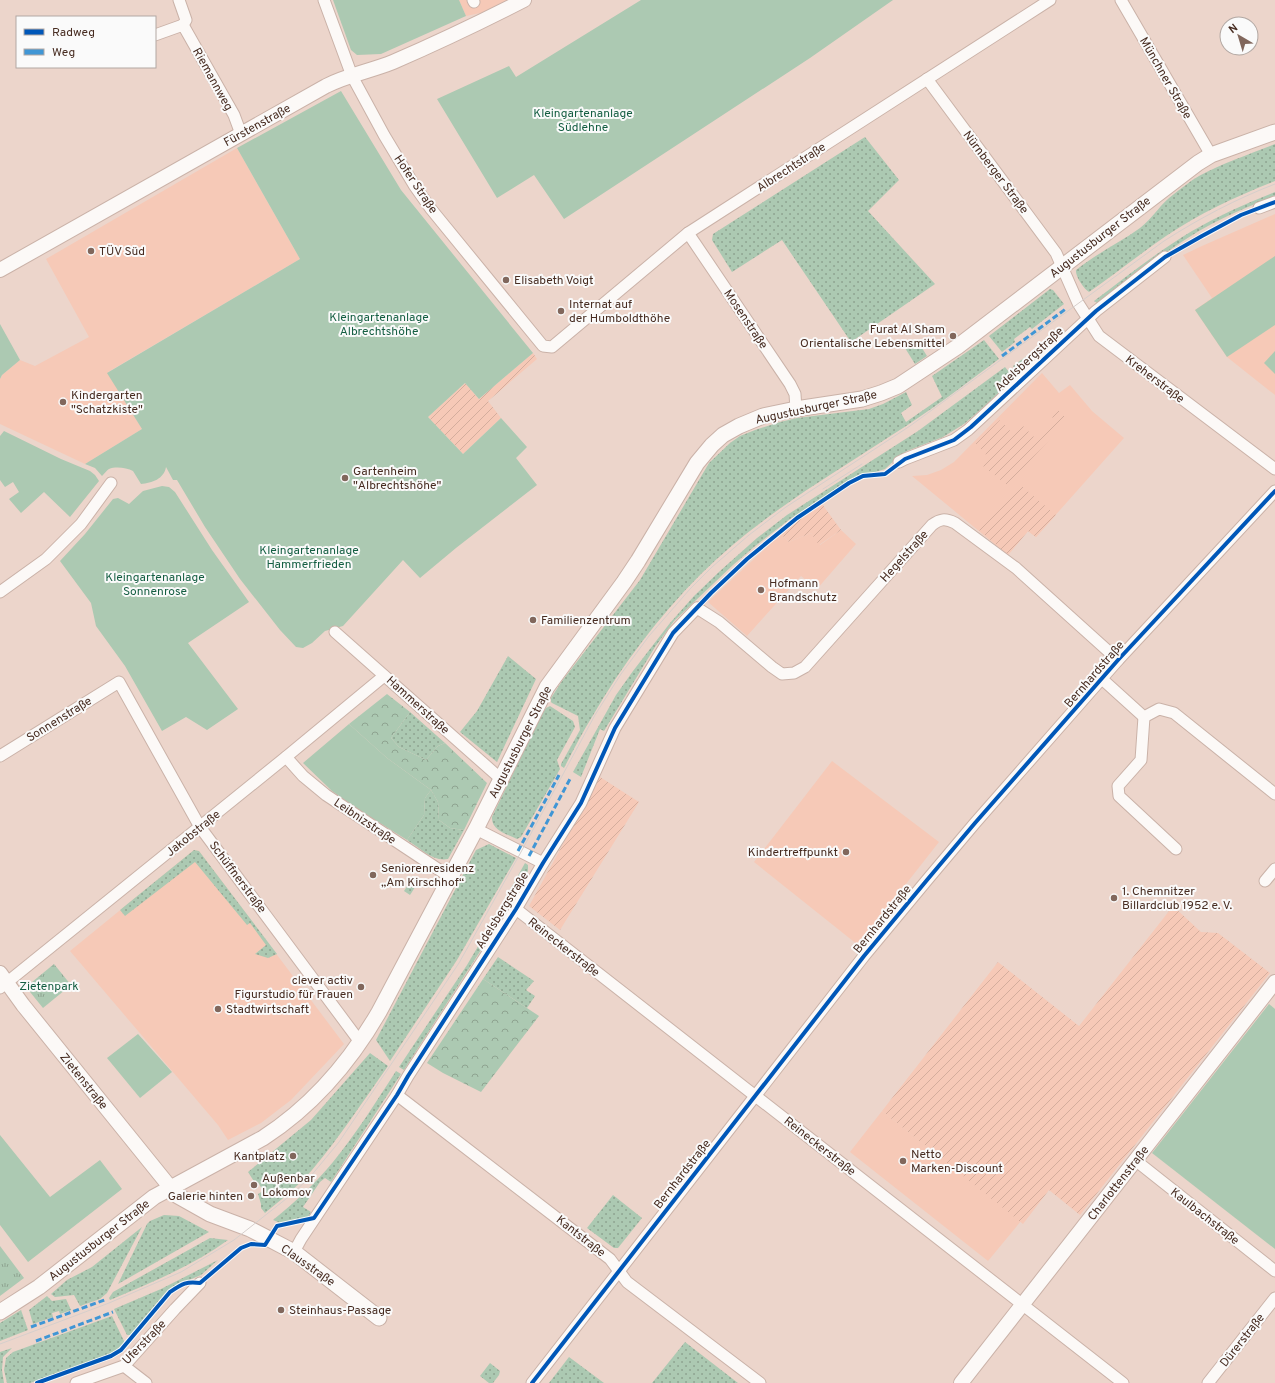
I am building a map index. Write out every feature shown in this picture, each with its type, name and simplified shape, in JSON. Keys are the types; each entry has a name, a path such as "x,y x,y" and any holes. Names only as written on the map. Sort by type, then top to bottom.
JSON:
{"main road":[{"name":"Augustusburger Straße","path":"0,1312 40,1287 137,1209 170,1187 279,1128 298,1112 331,1079 360,1042 379,1012 476,829 546,687 631,572 704,453 723,435 762,416 796,409 862,399 898,386 957,347 1185,172 1211,155 1275,132"},
{"name":"Clausstraße","path":"170,1187 183,1199 210,1214 297,1245 379,1318"}],"street":[{"name":"Riemannweg","path":"179,0 186,20 183,25 234,115 241,134"},
{"name":"Hofer Straße","path":"324,0 352,76 384,135 414,185 431,209 543,346"},
{"name":"Fürstenstraße","path":"0,270 326,86 392,63 524,0"},
{"name":"Albrechtstraße","path":"543,346 552,347 688,233 1050,0"},
{"name":"Münchner Straße","path":"1121,0 1211,155"},
{"path":"156,35 183,25"},
{"name":"Nürnberger Straße","path":"927,79 1056,253 1062,266"},
{"path":"1259,208 1275,202"},
{"name":"Mosenstraße","path":"688,233 790,384 795,394 796,409"},
{"name":"Adelsbergstraße","path":"900,462 954,440 968,430 1087,318 1166,257"},
{"name":"Kreherstraße","path":"1062,266 1078,303 1099,336 1275,469"},
{"path":"0,592 46,559 81,524 112,483"},
{"name":"Bernhardstraße","path":"532,1383 864,956 927,880 1118,660 1275,491"},
{"name":"Hegelstraße","path":"697,608 719,622 782,674 794,673 805,667 932,525 943,519 955,523 1016,568 1118,660"},
{"name":"Adelsbergstraße","path":"297,1245 397,1095 412,1069 516,909 581,803 614,728 673,633 697,608"},
{"name":"Hammerstraße","path":"335,632 501,779"},
{"name":"Jakobstraße","path":"2,981 200,827 286,758 384,676"},
{"name":"Bernhardstraße","path":"1102,679 1144,717"},
{"name":"Sonnenstraße","path":"0,756 119,682"},
{"name":"Schüffnerstraße","path":"119,682 200,827 360,1042"},
{"path":"1176,849 1119,796 1118,786 1141,760 1144,717 1159,709 1174,713 1275,794"},
{"name":"Leibnizstraße","path":"286,758 303,776 326,795 450,877"},
{"path":"476,829 543,863"},
{"path":"1265,881 1275,869"},
{"name":"Reineckerstraße","path":"516,909 1123,1383"},
{"name":"Zietenstraße","path":"2,981 170,1187"},
{"name":"Charlottenstraße","path":"961,1383 1275,982"},
{"name":"Kantstraße","path":"397,1095 610,1259 627,1282 760,1383"},
{"name":"Kaulbachstraße","path":"1135,1160 1275,1271"},
{"name":"Uferstraße","path":"76,1383 124,1366 175,1309 200,1284"},
{"name":"Dürerstraße","path":"1208,1383 1275,1298"},
{"path":"124,1366 146,1383"}],"shaded area":[{"path":"459,0 509,0 490,11 466,16"},
{"path":"237,148 300,259 108,372 142,429 85,464 0,424 0,379 2,375 20,360 35,366 89,337 46,259"},
{"path":"1275,214 1275,395 1227,357 1195,310 1212,298 1183,255"},
{"path":"533,353 537,359 488,401 501,418 463,454 428,417 465,383 479,399"},
{"path":"1042,373 1059,393 1070,385 1092,411 1124,438 1036,537 1028,531 1008,555 912,476 927,475 941,470 954,462"},
{"path":"1056,408 1068,420 1007,485 983,466 989,458 975,443 1000,420 1013,434 1022,425 1038,441 1057,422 1049,414"},
{"path":"1018,483 1056,515 1036,537 1028,531 1008,555 979,530"},
{"path":"822,504 841,530 819,545 811,533 789,542 781,534 795,522"},
{"path":"841,530 856,544 817,589 801,576 747,636 708,602 781,534 789,542 811,533 820,545"},
{"name":"Kindertreffpunkt","path":"832,761 939,842 858,945 754,862"},
{"path":"600,777 639,802 560,930 529,906"},
{"name":"Stadtwirtschaft","path":"194,850 199,851 344,1044 291,1100 261,1123 228,1140 218,1125 70,951"},
{"path":"1173,906 1201,932 1218,933 1270,973 1080,1215 1049,1190 1023,1224 882,1111 998,962 1079,1026"},
{"path":"882,1111 1021,1221 988,1261 850,1152"}],"green space":[{"path":"333,0 459,0 466,16 381,54 357,55 351,50"},
{"name":"Kleingartenanlage Südlehne","path":"641,0 893,0 810,58 564,219 534,175 497,198 437,99 509,66 516,77"},
{"name":"Kleingartenanlage Albrechtshöhe","path":"341,91 401,190 533,353 479,399 465,383 428,417 463,454 501,418 527,447 516,458 537,485 420,578 403,560 343,626 325,631 312,643 303,648 296,647 280,630 240,579 205,527 177,480 173,480 166,467 163,475 157,480 141,484 131,470 112,468 102,476 95,468 85,464 142,429 107,373 300,259 237,148"},
{"path":"865,137 899,180 868,211 935,284 851,342 782,240 732,272 712,240 713,234"},
{"path":"1275,144 1275,181 1192,220 1156,243 1089,292 1082,285 1078,279 1076,270 1140,228 1169,198 1189,182 1217,167"},
{"path":"1275,192 1275,196 1224,218 1188,237 1147,266 1100,305 1094,301 1154,256 1192,231 1232,210"},
{"path":"1275,256 1275,325 1227,357 1195,310"},
{"path":"1050,289 1053,290 1064,304 1032,329 1030,327 1014,339 1015,342 1002,352 989,336"},
{"path":"0,324 20,360 2,375 0,379"},
{"path":"1063,330 1065,331 1019,374 1013,366"},
{"path":"917,340 927,356 915,364 905,348"},
{"path":"984,340 999,359 919,417 817,483 769,517 723,554 685,590 628,660 588,723 564,768 561,766 580,730 578,716 552,703 551,698 562,681 640,580 709,463 730,443 740,436 755,430 797,418 869,409 883,404 906,392 912,405 901,413 906,422 942,397 932,376"},
{"path":"1275,351 1275,374 1264,363"},
{"path":"1005,367 1014,378 964,424 943,437 907,451 885,469 850,480 790,519 733,565 674,621 655,647 604,731 600,729 581,777 573,772 616,695 633,671 670,623 694,596 720,571 757,538 787,515 918,431"},
{"path":"4,431 61,459 90,471 95,475 99,481 70,517 44,492 21,513 9,499 19,492 13,482 5,487 0,480 0,436"},
{"name":"Kleingartenanlage Sonnenrose","path":"162,486 169,487 175,492 212,550 249,602 188,643 238,709 207,730 186,717 162,731 125,666 96,626 91,603 60,561 85,534 113,499 118,498 129,504 143,491"},
{"path":"508,656 536,679 497,762 460,732 477,711"},
{"path":"387,694 410,712 391,738 399,747 426,760 438,746 445,743 487,783 464,830 450,828 439,820 438,802 431,790 387,758 349,724"},
{"path":"550,706 573,721 575,727 557,760 560,769 521,837 517,839 497,828 492,821 492,817 540,717 546,708"},
{"path":"410,712 445,743 438,746 426,760 399,747 391,738"},
{"path":"349,724 387,758 431,790 425,798 424,815 407,840 332,791 303,763"},
{"path":"431,790 438,802 439,820 450,828 464,830 448,859 432,856 407,840 424,815 425,798"},
{"path":"489,844 516,858 457,960 390,1061 376,1040 476,850"},
{"path":"194,850 199,851 277,954 268,958 255,954 266,945 250,923 247,925 195,862 125,916 120,910"},
{"path":"525,863 528,865 528,871 506,911 404,1070 399,1067 467,965"},
{"path":"413,877 419,881 410,895 404,891"},
{"path":"498,957 534,981 526,990 535,996 527,1008 483,979"},
{"name":"Zietenpark","path":"54,964 71,985 43,1008 26,987"},
{"path":"483,979 539,1016 481,1092 443,1073 427,1063"},
{"path":"1269,1004 1275,1009 1275,1249 1152,1153"},
{"path":"138,1034 172,1072 140,1098 107,1058"},
{"path":"370,1053 388,1066 342,1132 312,1170 265,1213 261,1208 258,1194 263,1191 258,1182 255,1183 248,1172 311,1120"},
{"path":"396,1071 401,1074 331,1182 325,1178 320,1182 303,1207 311,1212 307,1219 283,1224 273,1220 319,1178 333,1162 358,1129"},
{"path":"0,1135 50,1197 100,1160 122,1189 28,1262 0,1225"},
{"path":"613,1195 642,1218 618,1248 614,1248 587,1228"},
{"path":"164,1215 179,1216 209,1232 118,1284 147,1224 150,1221"},
{"path":"142,1227 107,1293 100,1299 80,1306 74,1295 55,1297 51,1294 67,1280 92,1267"},
{"path":"210,1238 228,1240 186,1266 110,1300 109,1298 113,1292"},
{"path":"0,1246 24,1278 0,1296"},
{"path":"218,1260 201,1275 175,1286 130,1335 127,1335 114,1309 161,1289"},
{"path":"47,1296 52,1301 66,1299 71,1310 60,1314 59,1311 52,1313 53,1317 33,1324 29,1310"},
{"path":"21,1310 28,1330 0,1341 0,1323"},
{"path":"112,1316 124,1341 124,1343 115,1351 108,1355 30,1383 7,1383 4,1370 6,1358 13,1352"},
{"path":"685,1342 738,1383 652,1383"},
{"path":"12,1348 3,1357 2,1370 4,1383 0,1383 0,1352"},
{"path":"569,1357 604,1383 549,1383"},
{"path":"490,1363 500,1371 493,1383 489,1383 480,1376"}],"tram line":[{"path":"0,1344 109,1303 181,1272 234,1240 291,1195 310,1177 339,1142 459,963 595,715 621,674 649,636 690,589 712,567 749,535 786,507 910,426 1164,241 1191,224 1218,210 1275,184"},
{"path":"823,489 862,464"}],"marked path":[{"path":"1002,356 1067,308"},
{"path":"518,851 559,775"},
{"path":"529,856 571,777"},
{"path":"31,1327 107,1299"},
{"path":"36,1341 113,1312"}],"cycle path":[{"path":"37,1383 111,1356 121,1350 170,1292 184,1284 191,1282 200,1283 241,1248 251,1244 265,1245 277,1226 314,1218 397,1095 516,909 581,803 615,728 673,633 711,593 747,559 797,518 849,483 863,476 885,474 905,459 954,440 971,427 1096,311 1165,257 1241,215 1275,202"},
{"path":"532,1383 864,956 927,880 1118,660 1275,491"}],"place":[{"name":"TÜV Süd","path":"91,251"},
{"name":"Elisabeth Voigt","path":"506,280"},
{"name":"Internat auf der Humboldthöhe","path":"561,311"},
{"name":"Furat Al Sham Orientalische Lebensmittel","path":"953,336"},
{"name":"Kindergarten \"Schatzkiste\"","path":"63,402"},
{"name":"Gartenheim \"Albrechtshöhe\"","path":"345,478"},
{"name":"Hofmann Brandschutz","path":"761,590"},
{"name":"Familienzentrum","path":"533,620"},
{"name":"Kindertreffpunkt","path":"846,852"},
{"name":"Seniorenresidenz „Am Kirschhof“","path":"373,875"},
{"name":"1. Chemnitzer Billardclub 1952 e. V.","path":"1114,898"},
{"name":"clever activ Figurstudio für Frauen","path":"361,987"},
{"name":"Stadtwirtschaft","path":"218,1009"},
{"name":"Kantplatz","path":"293,1156"},
{"name":"Netto Marken-Discount","path":"903,1161"},
{"name":"Außenbar Lokomov","path":"254,1185"},
{"name":"Galerie hinten","path":"251,1196"},
{"name":"Steinhaus-Passage","path":"281,1310"}],"park label":[{"name":"Kleingartenanlage Hammerfrieden","path":"309,557"}]}
